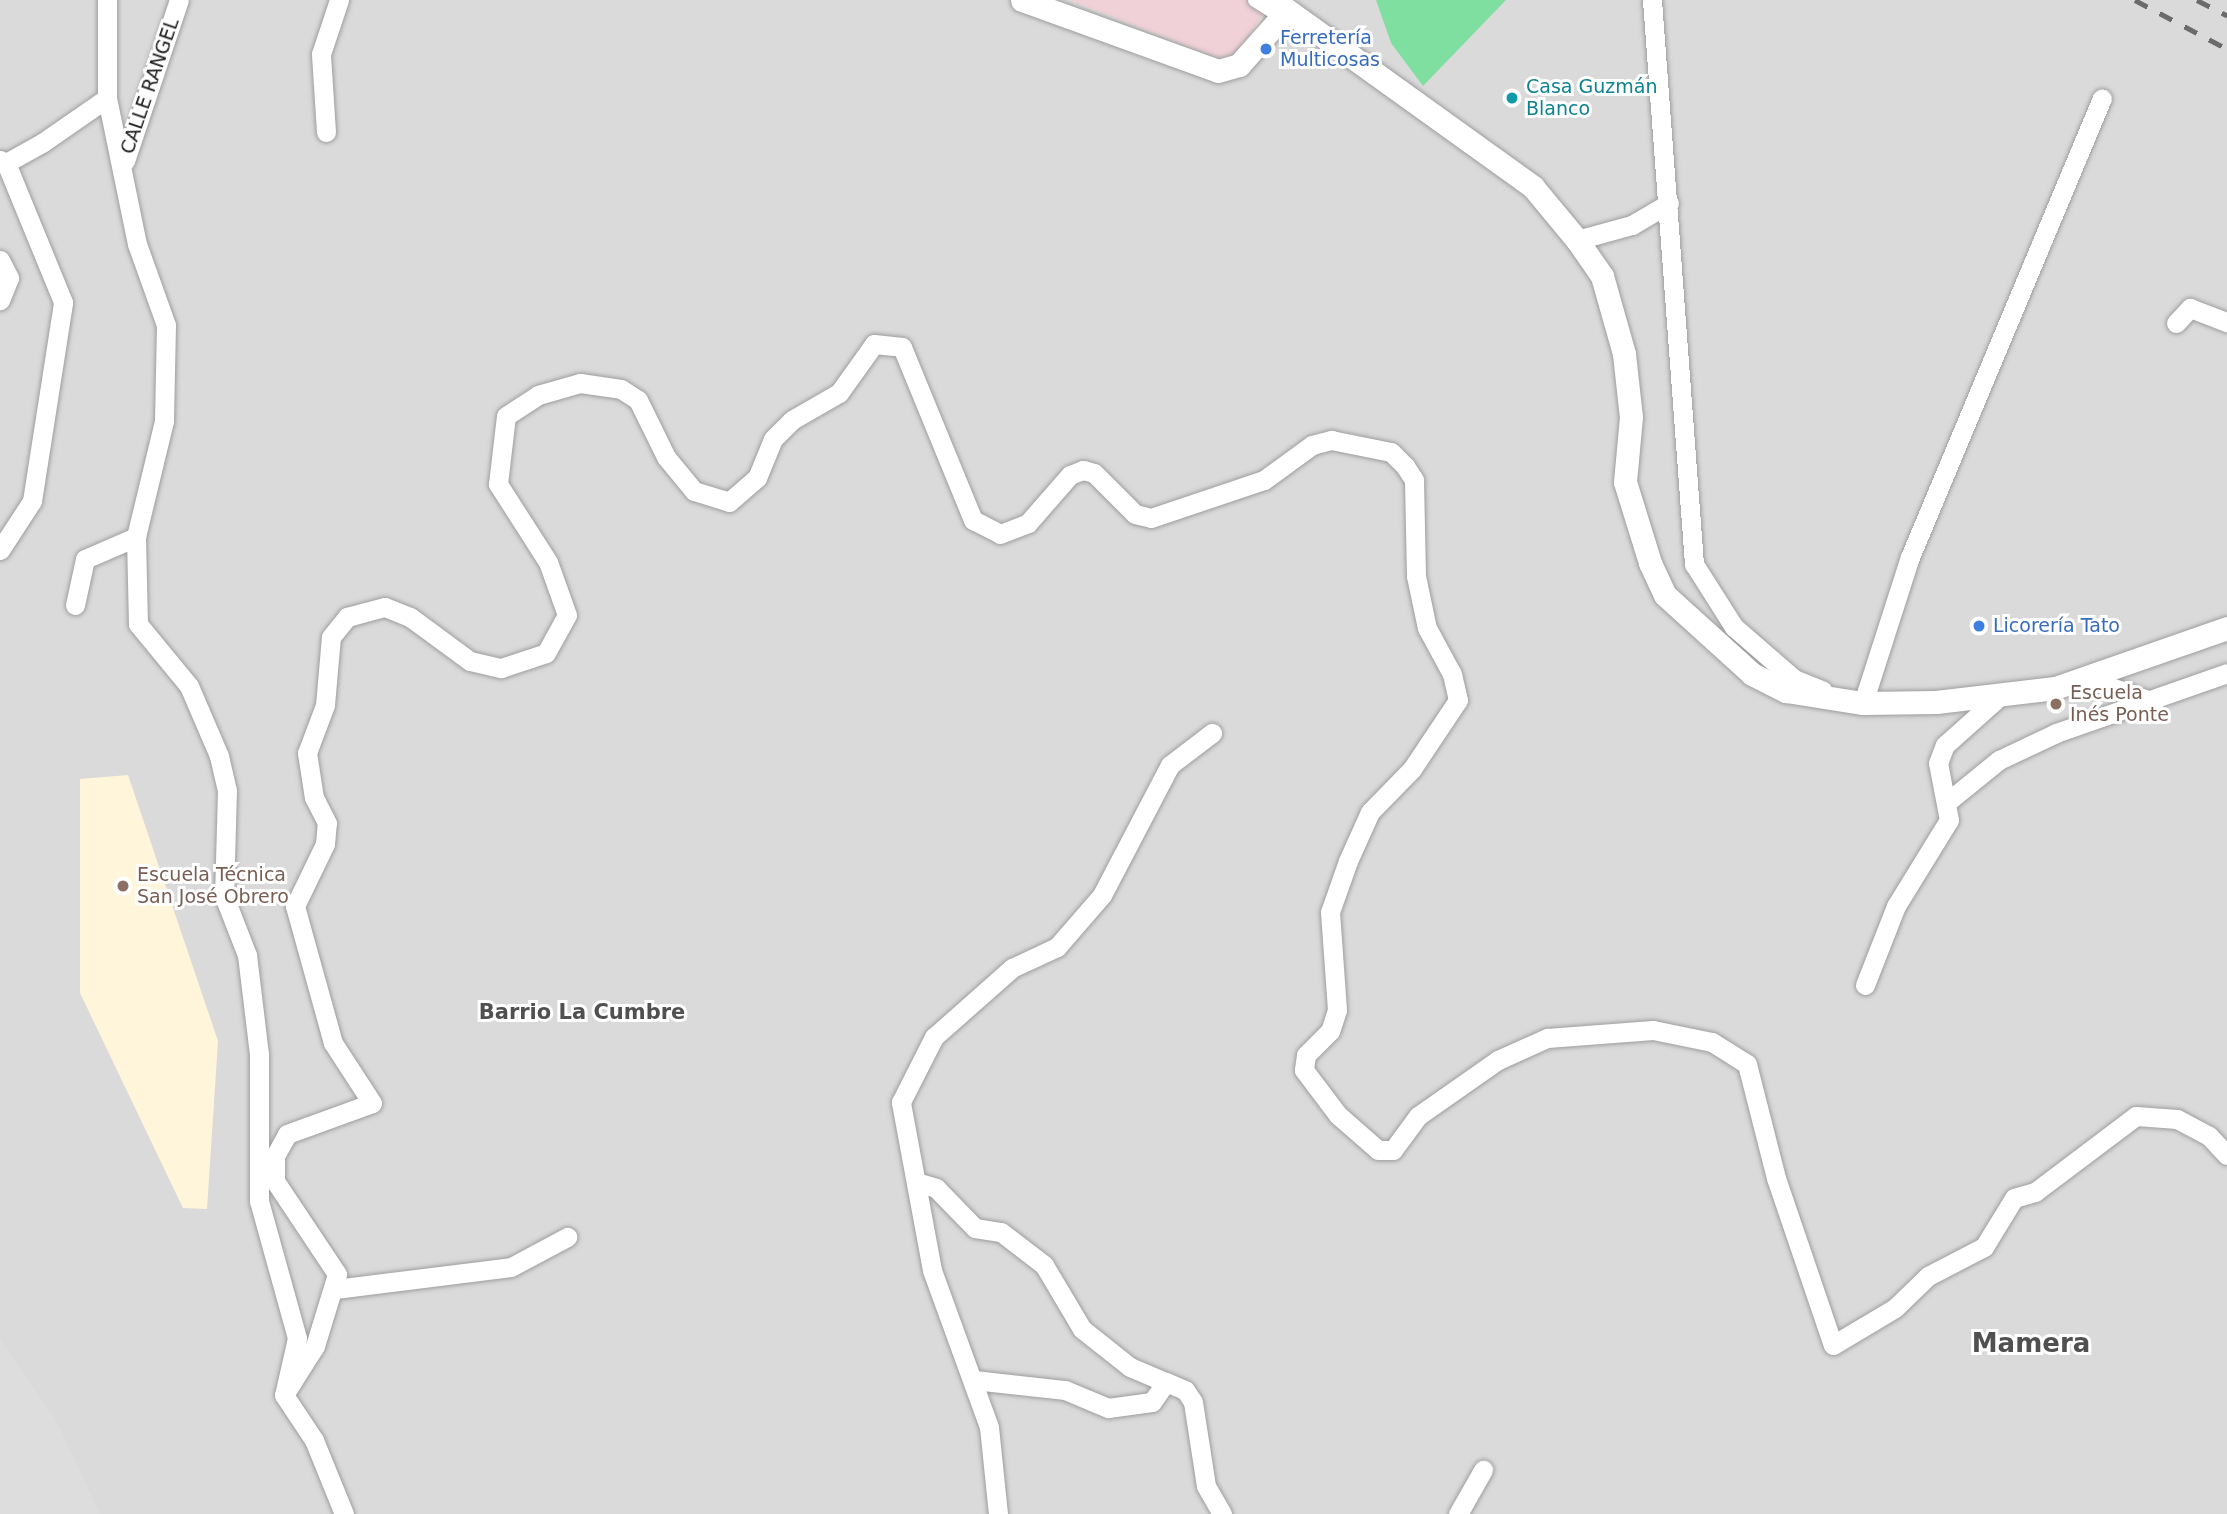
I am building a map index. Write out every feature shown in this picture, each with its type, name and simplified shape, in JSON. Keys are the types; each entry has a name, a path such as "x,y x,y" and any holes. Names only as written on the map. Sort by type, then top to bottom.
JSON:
{"street":[{"path":"107,0 107,98 137,244 166,325 164,421 135,537 138,624 204,711 227,790 221,873 247,955 254,1009 259,1201 296,1338 284,1395 314,1440 344,1514"},
{"name":"CALLE RANGEL","path":"122,172 179,0"},
{"path":"327,132 321,54 339,0"},
{"path":"1022,0 1217,71 1239,65 1284,7"},
{"path":"1255,0 1284,7 1532,187 1577,240 1602,276 1624,354 1631,417 1625,482 1665,595 1752,674 1786,691 1863,703 2000,696 2085,678 2227,628"},
{"path":"1652,0 1694,564 1734,627 1794,679 1837,697"},
{"path":"0,550 32,501 63,302 3,162 107,98"},
{"path":"1863,703 1910,557 2102,99"},
{"path":"1577,240 1632,225 1668,203"},
{"path":"0,260 9,278 0,300"},
{"path":"2176,323 2190,308 2227,322"},
{"path":"284,1395 315,1346 335,1289 333,1262 275,1181 275,1156 287,1134 372,1103 337,1052 295,906 325,844 327,823 314,798 307,753 325,705 331,638 347,617 385,607 410,617 470,661 501,668 546,653 566,615 562,593 498,484 506,416 538,396 580,383 621,389 638,400 666,457 694,491 729,502 748,491 782,429 839,393 864,353 889,342 902,346 913,365 973,520 984,530 1000,534 1028,523 1070,475 1083,470 1094,473 1135,514 1151,518 1264,480 1312,445 1331,440 1391,452 1414,480 1420,598 1458,699 1412,769 1370,811 1348,860 1330,912 1337,1010 1330,1031 1306,1055 1304,1070 1338,1115 1378,1150 1393,1150 1418,1116 1498,1060 1547,1038 1653,1030 1712,1042 1747,1064 1776,1178 1833,1345 1895,1308 1928,1276 1984,1247 2014,1198 2035,1192 2136,1116 2177,1119 2209,1136 2227,1156"},
{"path":"75,605 85,559 135,537"},
{"path":"1946,803 1998,760 2056,733 2154,702 2176,686 2227,673"},
{"path":"2085,678 2154,702"},
{"path":"1866,985 1896,906 1950,820 1938,762 1945,745 2000,696"},
{"path":"998,1514 989,1427 932,1270 919,1183 901,1102 934,1037 1012,968 1057,947 1102,895 1170,765 1212,733"},
{"path":"919,1183 936,1188 975,1228 1001,1232 1044,1265 1082,1329 1130,1367 1166,1382 1193,1402 1206,1486 1222,1514"},
{"path":"335,1289 511,1267 567,1237"},
{"path":"974,1380 1044,1386 1121,1408 1152,1402 1166,1382"},
{"path":"1458,1514 1483,1470"}],"shaded area":[{"path":"0,0 1069,0 1219,58 1255,34 1271,0 2227,0 2227,1514 0,1514"},
{"path":"1069,0 1271,0 1237,57 1219,58"},
{"name":"Escuela Técnica San José Obrero","path":"128,775 218,1041 207,1209 183,1208 80,993 80,779"},
{"path":"0,1339 56,1420 100,1514 0,1514"}],"green space":[{"path":"1376,0 1506,0 1423,86 1391,43"}],"railway":[{"path":"2135,0 2227,49"},
{"path":"2197,0 2227,15"}],"place":[{"name":"Ferretería Multicosas","path":"1266,49"},
{"name":"Casa Guzmán Blanco","path":"1512,98"},
{"name":"Licorería Tato","path":"1979,626"},
{"name":"Escuela Inés Ponte","path":"2056,704"},
{"name":"Escuela Técnica San José Obrero","path":"123,886"}],"district":[{"name":"Barrio La Cumbre","path":"582,1012"},
{"name":"Mamera","path":"2031,1344"}]}
